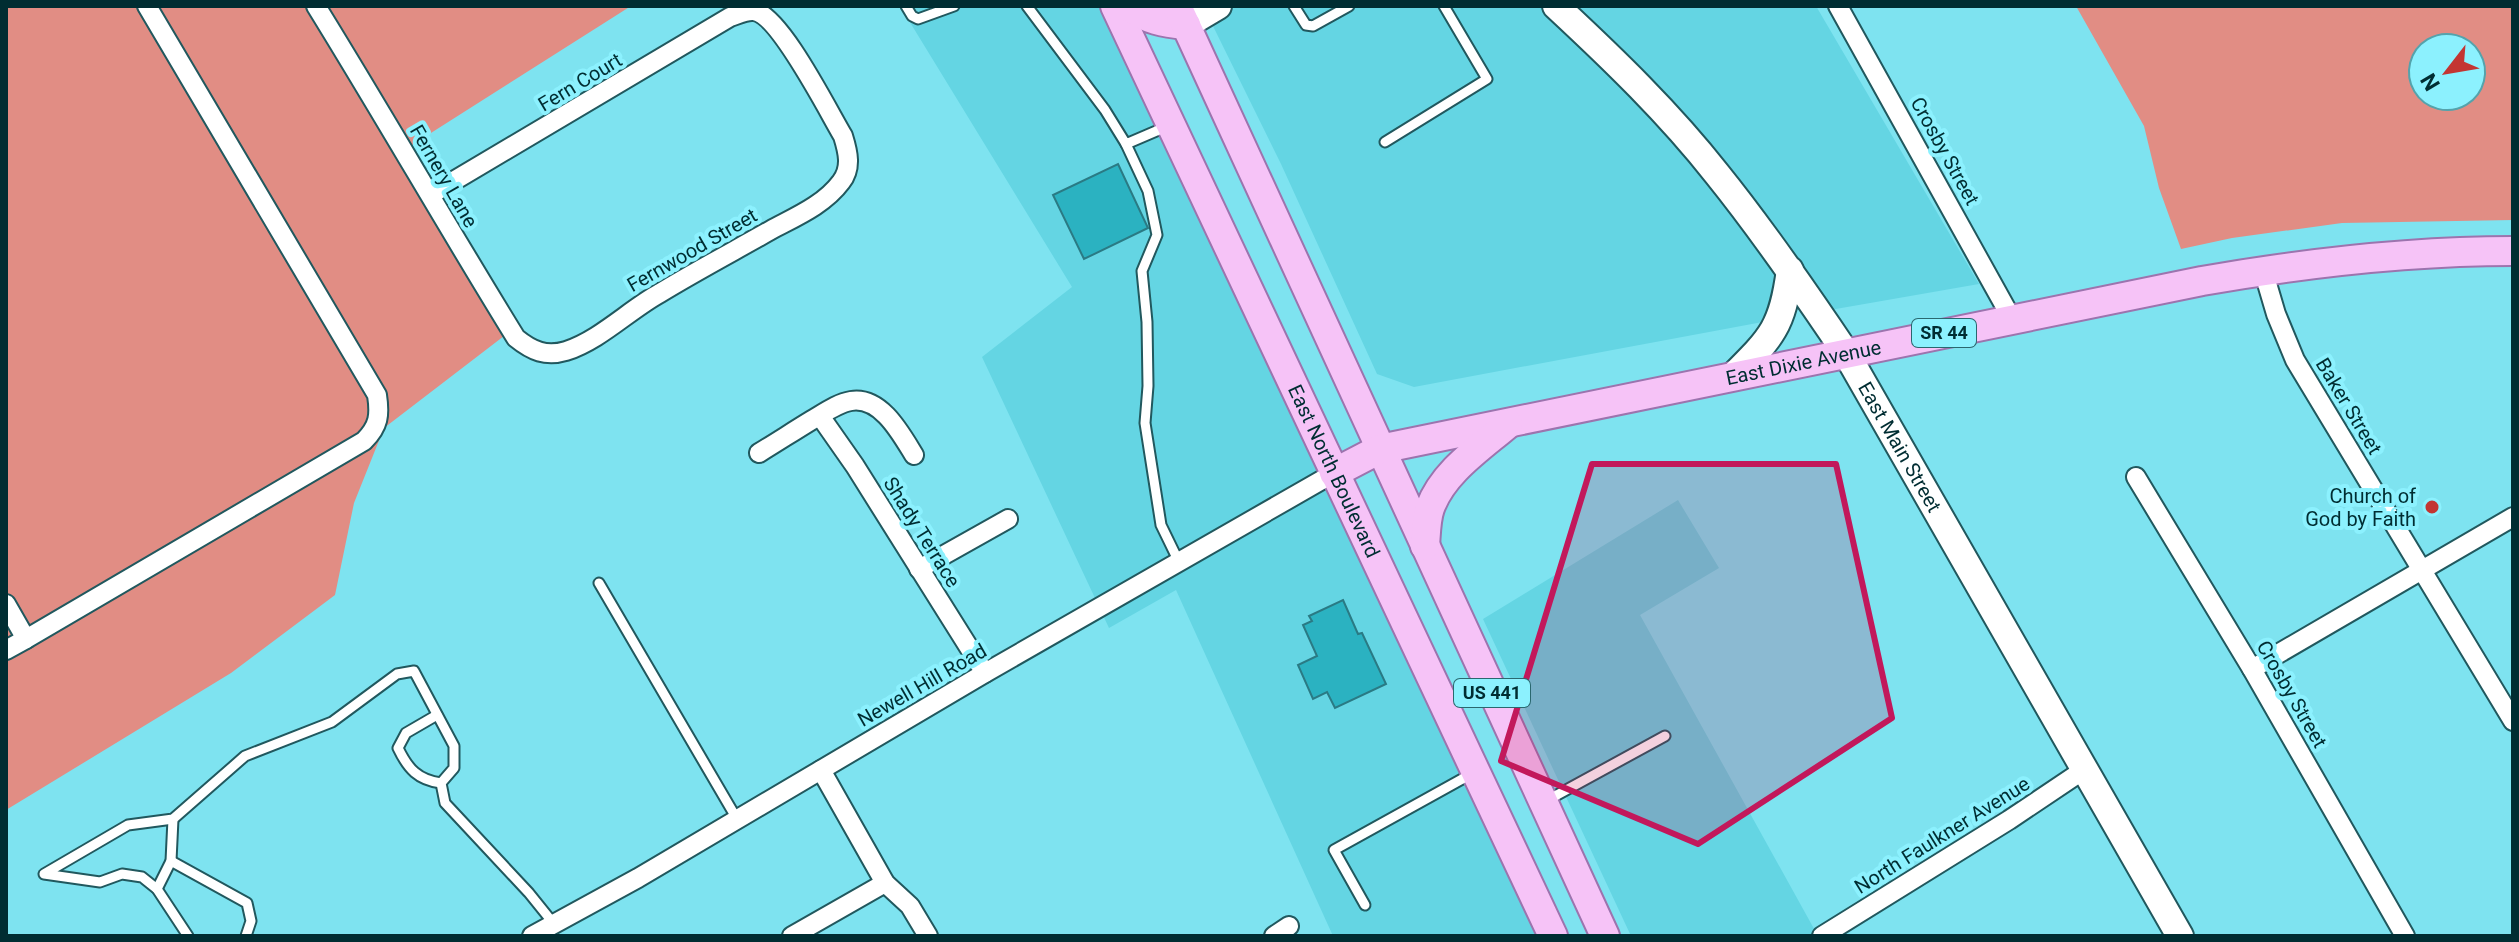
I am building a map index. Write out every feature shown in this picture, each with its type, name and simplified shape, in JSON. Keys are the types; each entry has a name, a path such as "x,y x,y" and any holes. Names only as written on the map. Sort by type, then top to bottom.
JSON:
{"main road":[{"name":"East North Boulevard","path":"1115,6 1476,771 1548,931"},
{"path":"1128,6 1161,23 1218,6"},
{"name":"East Main Street","path":"1556,6 1658,106 1716,172 1790,270 1846,353 2180,936"},
{"name":"US 441","path":"1182,16 1605,936"},
{"name":"East Dixie Avenue","path":"1380,449 2263,270 2415,254 2513,251"},
{"path":"1733,376 1777,326 1785,304 1790,270"},
{"path":"1425,547 1429,510 1441,487 1510,421"},
{"name":"SR 44","path":"1334,473 1380,449"}],"street":[{"path":"6,650 364,441 375,430 380,413 377,395 147,6"},
{"name":"Fernery Lane","path":"316,6 364,81 516,338 531,350 546,354"},
{"name":"Crosby Street","path":"1838,6 2012,319"},
{"name":"Fern Court","path":"430,195 730,17 754,11"},
{"name":"Fernwood Street","path":"546,354 567,351 590,339 657,294 817,205 844,179 848,168 848,151 843,136 782,33 754,11"},
{"name":"Baker Street","path":"2263,270 2276,314 2295,360 2513,721"},
{"name":"Shady Terrace","path":"759,453 850,401 873,406 883,413 898,429 914,455"},
{"name":"Shady Terrace","path":"820,416 985,673"},
{"name":"Newell Hill Road","path":"532,936 1334,473"},
{"name":"Crosby Street","path":"2136,477 2252,669 2405,936"},
{"path":"2252,669 2513,517"},
{"path":"919,569 1008,519"},
{"path":"6,604 26,639"},
{"name":"North Faulkner Avenue","path":"1822,936 2085,769"},
{"path":"821,770 885,883 910,906 928,936"},
{"path":"792,936 885,883"}],"lane":[{"path":"906,6 918,19 954,6"},
{"path":"1027,6 1105,110 1126,144 1148,191 1157,235 1142,271 1147,322 1145,423 1161,525 1179,562"},
{"path":"1294,6 1306,25 1313,26 1349,6"},
{"path":"1385,142 1487,79 1444,6"},
{"path":"1126,144 1171,125"},
{"path":"599,583 737,819"},
{"path":"188,936 157,889 142,877 122,874 100,882 44,874 128,825 173,819 245,756 332,722 397,674 414,671 454,746 454,768 441,783"},
{"path":"437,715 406,733 398,748 416,775 429,782 441,783"},
{"path":"1543,803 1665,736"},
{"path":"1365,905 1334,850 1476,771"},
{"path":"441,783 445,803 554,924"},
{"path":"157,889 171,861 173,819"},
{"path":"171,861 225,888 247,903 251,921 246,936"}],"highlighted area":[{"path":"1592,464 1836,464 1892,718 1698,844 1501,761"}],"shaded area":[{"path":"6,6 631,6 401,152 504,336 384,428 354,503 335,595 231,673 6,810"},
{"path":"900,6 1099,6 1541,936 1333,936 1176,590 1109,628 982,357 1072,287"},
{"path":"1237,6 1539,6 1616,78 1707,178 1778,274 1768,321 1414,387 1377,374 1281,164 1211,22"},
{"path":"1572,6 1816,6 1979,284 1830,310 1801,267 1801,260 1796,260"},
{"path":"2076,6 2513,6 2513,220 2342,223 2232,238 2181,249 2159,188 2144,126"},
{"path":"1678,500 1719,568 1640,615 1818,936 1631,936 1483,619"}],"building":[{"path":"1118,164 1148,228 1084,259 1053,195"},
{"path":"1343,600 1386,684 1335,708 1327,692 1313,699 1298,665 1317,656 1303,625 1312,621 1309,616"}],"place":[{"name":"Church of God by Faith","path":"2432,507"}]}
